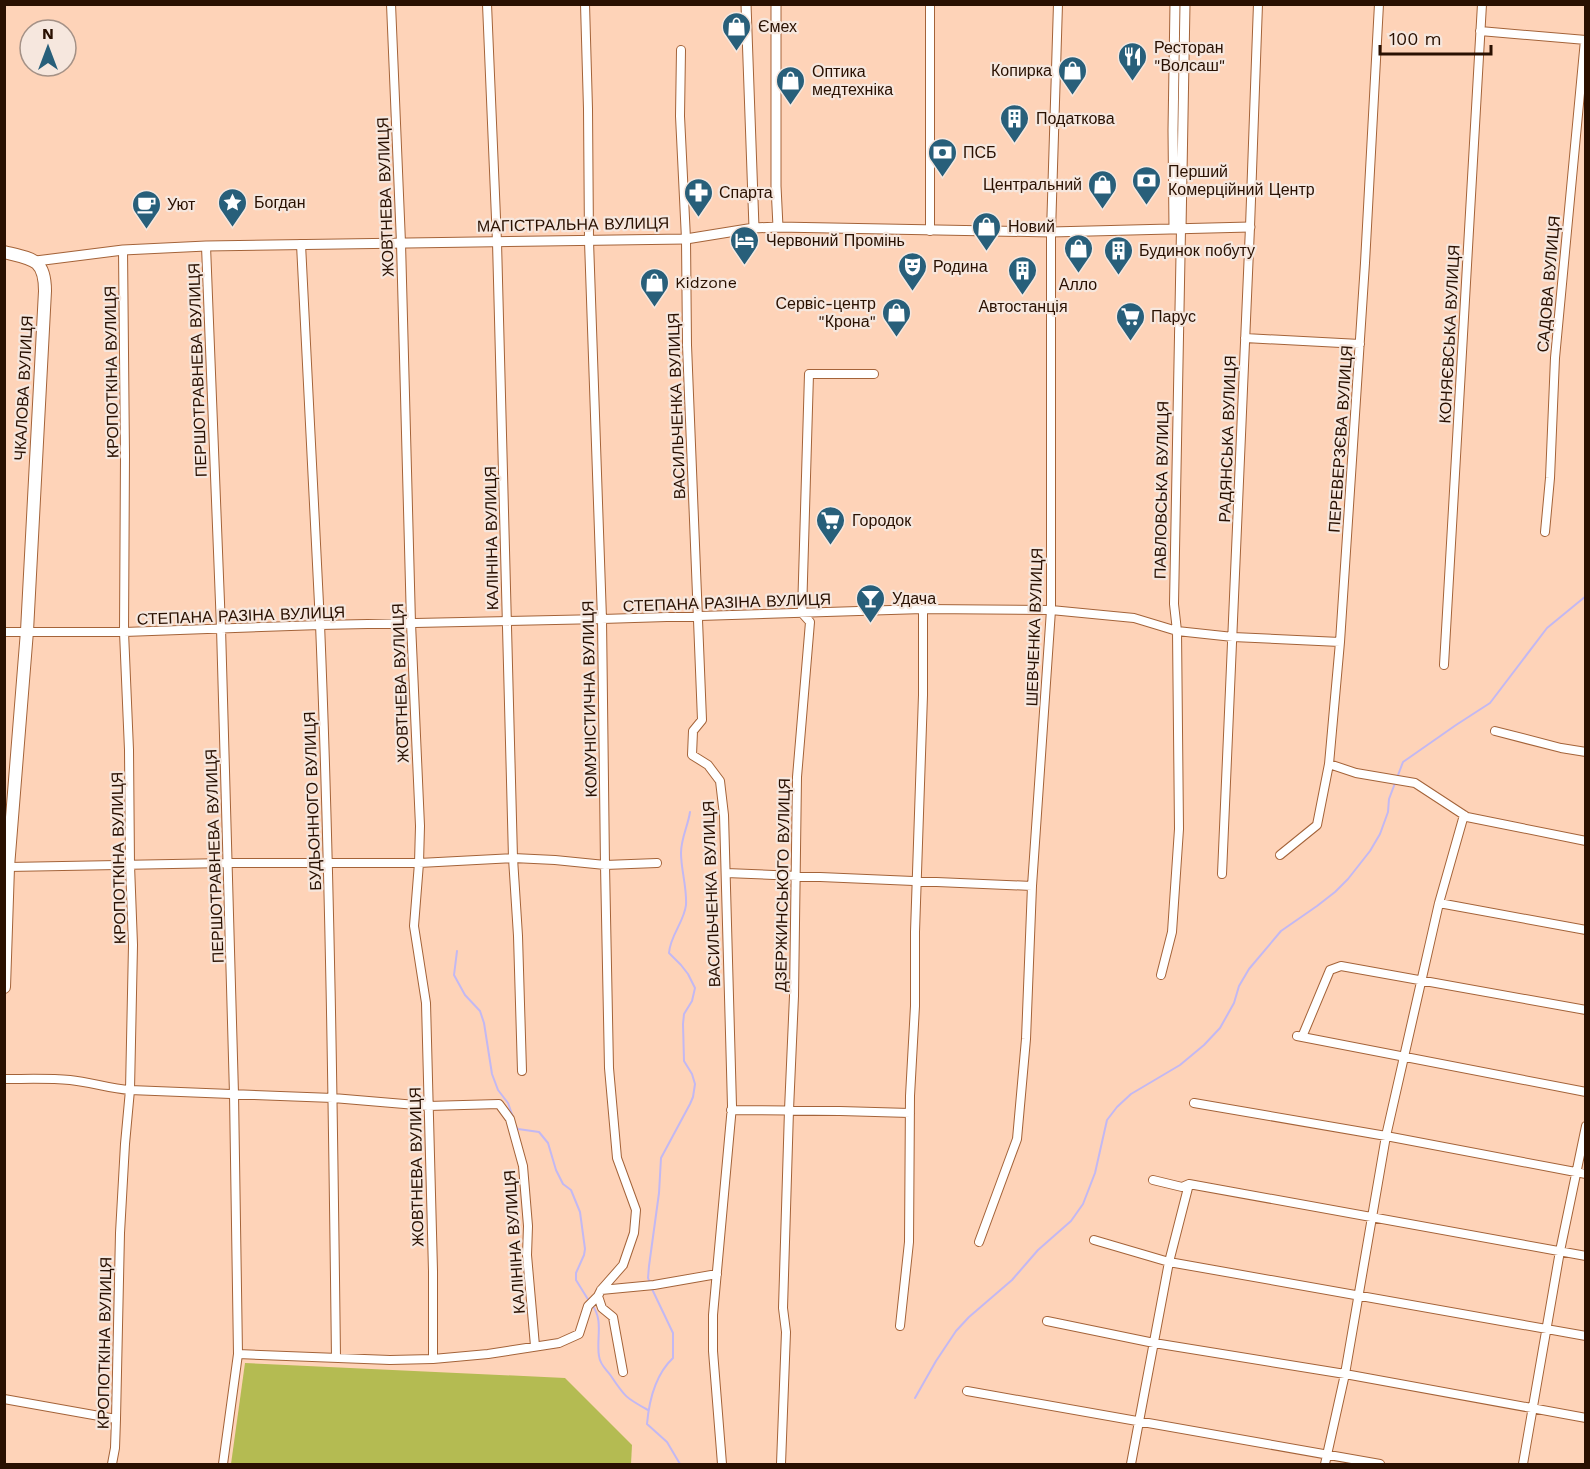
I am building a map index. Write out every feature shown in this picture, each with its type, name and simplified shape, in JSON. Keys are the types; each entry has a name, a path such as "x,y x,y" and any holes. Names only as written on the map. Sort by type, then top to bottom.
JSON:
{"main road":[{"name":"МАГІСТРАЛЬНА ВУЛИЦЯ","path":"4,252 36,261"},
{"name":"ЧКАЛОВА ВУЛИЦЯ","path":"4,987 8,867 27,631 45,291 42,268 36,261"}],"street":[{"name":"ЖОВТНЕВА ВУЛИЦЯ","path":"391,4 401,243 411,623 420,826 414,926 426,1003 433,1359"},
{"name":"КАЛІНІНА ВУЛИЦЯ","path":"487,4 497,242 513,858 519,957 522,1071"},
{"name":"КОМУНІСТИЧНА ВУЛИЦЯ","path":"585,4 588,241 602,620 604,866 609,1068 617,1158 636,1210 634,1233 624,1265 595,1298"},
{"path":"746,4 754,228"},
{"path":"776,4 778,227"},
{"path":"930,4 930,231"},
{"name":"ШЕВЧЕНКА ВУЛИЦЯ","path":"979,1242 1017,1139 1026,1039 1032,886 1051,610 1050,232 1058,4"},
{"name":"ПАВЛОВСЬКА ВУЛИЦЯ","path":"1175,4 1173,130 1178,229"},
{"name":"ПАВЛОВСЬКА ВУЛИЦЯ","path":"1161,975 1172,932 1179,829 1177,631 1174,604 1178,229 1185,4"},
{"name":"РАДЯНСЬКА ВУЛИЦЯ","path":"1222,874 1258,4"},
{"name":"ПЕРЕВЕРЗЄВА ВУЛИЦЯ","path":"1280,855 1317,825 1329,764 1340,642 1360,344 1378,4"},
{"name":"КОНЯЄВСЬКА ВУЛИЦЯ","path":"1444,665 1482,4"},
{"path":"1480,31 1585,40"},
{"name":"САДОВА ВУЛИЦЯ","path":"1545,532 1550,478 1555,358 1585,40"},
{"name":"ВАСИЛЬЧЕНКА ВУЛИЦЯ","path":"681,50 680,116 686,239 687,345 702,720 693,731 692,755 708,765 720,781 726,873 731,1110 713,1315 713,1351 722,1464"},
{"name":"МАГІСТРАЛЬНА ВУЛИЦЯ","path":"36,261 123,250 206,246 686,239 754,228 778,227 1050,232 1250,227"},
{"name":"БУДЬОННОГО ВУЛИЦЯ","path":"301,244 320,625 333,1098 336,1358"},
{"name":"ПЕРШОТРАВНЕВА ВУЛИЦЯ","path":"206,246 221,628 234,1094 238,1354 224,1464"},
{"name":"КРОПОТКІНА ВУЛИЦЯ","path":"112,1464 115,1448 120,1233 130,1090 133,945 124,632 123,250"},
{"path":"1245,338 1360,344"},
{"name":"ДЗЕРЖИНСЬКОГО ВУЛИЦЯ","path":"781,1464 786,1332 783,1308 797,877 797,777 810,622 802,613 809,374 874,375"},
{"path":"900,1326 909,1242 910,1113 923,695 923,609"},
{"name":"СТЕПАНА РАЗІНА ВУЛИЦЯ","path":"4,632 124,632 923,609 1051,610 1134,618 1177,631 1233,637 1340,642"},
{"path":"1495,732 1586,752"},
{"path":"1329,764 1356,772 1415,783 1464,815 1586,841"},
{"path":"1325,1464 1346,1374 1386,1136 1439,903 1464,815"},
{"path":"8,867 227,863 419,863 513,858 604,866 657,863"},
{"path":"726,873 1032,886"},
{"path":"1439,903 1586,930"},
{"path":"1586,1010 1341,966 1330,970 1300,1036 1586,1092"},
{"path":"4,1078 68,1079 130,1090 333,1098 428,1106"},
{"path":"1194,1103 1581,1173"},
{"name":"КАЛІНІНА ВУЛИЦЯ","path":"428,1106 500,1104 510,1119 523,1166 528,1226 527,1255 535,1346"},
{"path":"731,1110 910,1113"},
{"path":"1522,1464 1560,1251 1581,1173 1586,1126"},
{"path":"1153,1180 1182,1187 1189,1184 1586,1256"},
{"path":"1131,1464 1169,1262 1189,1184"},
{"path":"1094,1240 1169,1262 1586,1336"},
{"path":"595,1298 717,1274"},
{"path":"238,1354 390,1360 433,1359 559,1343 579,1334 595,1298"},
{"path":"595,1298 613,1317 623,1372"},
{"path":"1047,1321 1154,1343 1346,1374 1586,1418"},
{"path":"967,1391 1380,1464"},
{"path":"4,1399 116,1419"}],"green space":[{"path":"245,1363 565,1378 632,1445 631,1464 231,1464"}],"waterway":[{"path":"915,1398 956,1331 1012,1280 1038,1250 1071,1221 1083,1204 1095,1173 1107,1120 1117,1107 1131,1094 1180,1065 1204,1045 1220,1028 1249,969 1281,931 1335,892 1370,851 1380,834 1388,812 1389,799 1403,762 1490,703 1547,628 1586,596"},
{"path":"650,1283 649,1266 659,1193 661,1158 690,1104 695,1084 684,1061 683,1024 684,1014 692,1001 695,988 688,974 669,953 686,905 681,853 690,812"},
{"path":"457,951 454,975 465,995 480,1011 492,1074 513,1117"},
{"path":"515,1125 518,1129 539,1132 548,1143 563,1184 571,1190 580,1212 585,1249 576,1273 576,1280 589,1301"},
{"path":"652,1289 673,1333 673,1358 667,1364 654,1388 647,1424 667,1442 680,1464"},
{"path":"592,1305 598,1317 598,1350 602,1364 626,1396 648,1410"}],"place":[{"name":"Ємех","path":"737,52"},
{"name":"Ресторан \"Волсаш\"","path":"1133,82"},
{"name":"Копирка","path":"1073,96"},
{"name":"Оптика медтехніка","path":"791,106"},
{"name":"Податкова","path":"1015,144"},
{"name":"ПСБ","path":"942,178"},
{"name":"Перший Комерційний Центр","path":"1147,206"},
{"name":"Центральний","path":"1103,210"},
{"name":"Спарта","path":"698,218"},
{"name":"Богдан","path":"233,228"},
{"name":"Уют","path":"146,230"},
{"name":"Новий","path":"987,252"},
{"name":"Червоний Промінь","path":"745,266"},
{"name":"Алло","path":"1078,274"},
{"name":"Будинок побуту","path":"1118,276"},
{"name":"Родина","path":"912,292"},
{"name":"Автостанція","path":"1023,296"},
{"name":"Kidzone","path":"654,308"},
{"name":"Сервіс-центр \"Крона\"","path":"897,338"},
{"name":"Парус","path":"1130,342"},
{"name":"Городок","path":"831,546"},
{"name":"Удача","path":"871,624"}]}
